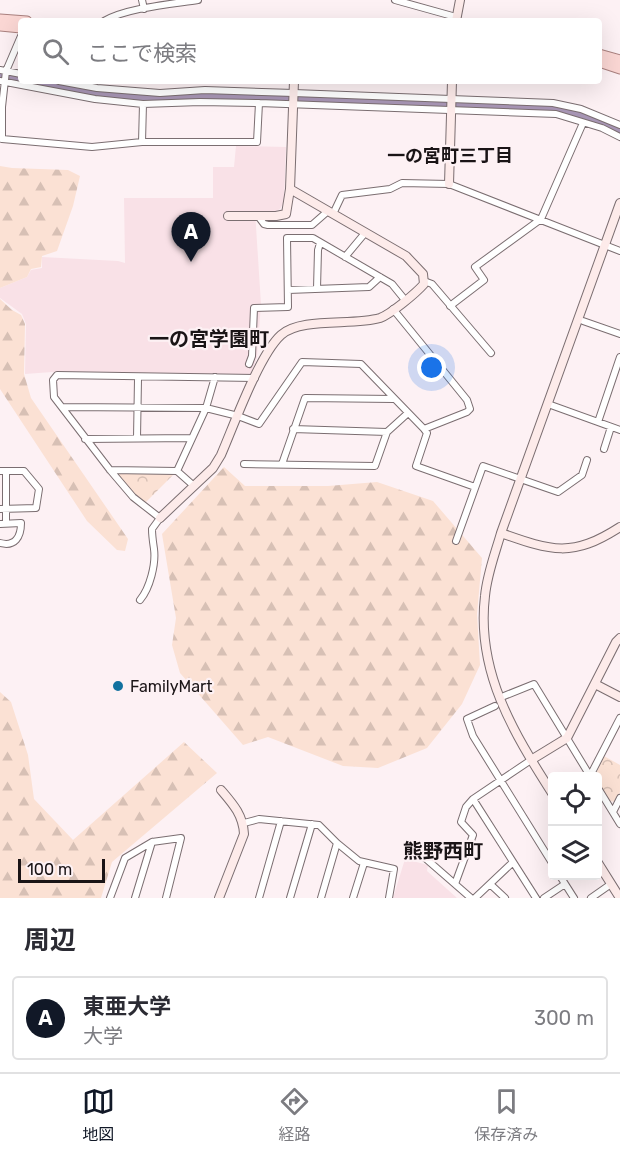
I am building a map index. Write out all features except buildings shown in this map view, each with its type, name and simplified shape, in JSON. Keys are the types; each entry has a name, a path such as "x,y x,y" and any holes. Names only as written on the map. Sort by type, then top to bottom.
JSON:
{"main road":[{"path":"0,19 18,20"},
{"path":"0,26 18,28"},
{"path":"602,55 620,60"},
{"path":"602,63 620,69"}],"street":[{"path":"142,0 144,9"},
{"path":"109,18 144,9 198,0"},
{"path":"395,0 453,18"},
{"path":"456,18 460,0"},
{"path":"18,42 3,70 2,139 92,147 142,142 257,142 259,103"},
{"path":"3,70 18,73"},
{"path":"2,82 95,99 143,104 259,103 294,99 450,104 556,114 602,128 620,138"},
{"path":"228,216 286,214 290,189 294,84"},
{"path":"449,184 452,84"},
{"path":"95,99 97,85 160,93 205,90 294,99 450,104 553,103 581,108 620,125"},
{"path":"142,142 143,104"},
{"path":"450,306 484,280 475,267 541,219 583,123"},
{"path":"258,216 264,224 268,225 312,225 331,213 342,195 390,189 402,183 449,184 620,251"},
{"path":"140,600 150,578 154,550 152,529 160,518 213,468 271,346 292,329 383,317 421,287 424,281 423,274 414,263 290,189"},
{"path":"548,787 501,705 492,681 485,649 485,595 489,569 501,533 620,203"},
{"path":"345,257 365,233"},
{"path":"249,364 252,356 254,308 288,307 287,238 313,238 392,284 405,300"},
{"path":"317,289 320,243"},
{"path":"288,290 369,287 380,277"},
{"path":"424,281 432,284 491,353"},
{"path":"393,309 470,405 470,409 464,415 424,429"},
{"path":"584,321 620,334"},
{"path":"598,422 618,370 620,357"},
{"path":"62,407 206,408 259,424 302,362 362,364 428,433 416,466 475,487"},
{"path":"160,518 133,497 85,439 54,396 53,380 57,375 255,378"},
{"path":"177,471 206,408 215,377"},
{"path":"137,438 138,379"},
{"path":"282,464 305,398 394,399"},
{"path":"548,404 620,430"},
{"path":"244,464 375,466 387,432 408,413"},
{"path":"604,449 611,427"},
{"path":"293,429 387,432"},
{"path":"85,439 192,438"},
{"path":"456,542 483,466 558,492 582,475 587,460"},
{"path":"110,470 177,471 194,486"},
{"path":"0,543 8,545 15,542 21,533 21,523 3,524 3,508 3,471 24,471 39,489 36,508 3,508"},
{"path":"501,533 539,546 563,549 595,542 620,527"},
{"path":"455,884 473,835 460,822 466,807 472,799 567,738 620,638"},
{"path":"504,696 534,684 587,772"},
{"path":"595,684 620,697"},
{"path":"495,706 467,719 473,736 548,856"},
{"path":"593,772 620,718"},
{"path":"219,898 243,840 244,822 221,790"},
{"path":"602,796 620,824"},
{"path":"613,812 620,798"},
{"path":"472,799 536,898"},
{"path":"244,822 259,819 319,825 364,863 394,869 388,898"},
{"path":"259,898 281,821"},
{"path":"290,898 312,824"},
{"path":"110,898 125,858 152,842 181,838 166,898"},
{"path":"135,898 152,842"},
{"path":"321,898 338,843"},
{"path":"417,851 473,898 512,863"},
{"path":"353,898 364,863"},
{"path":"602,870 620,898"},
{"path":"562,880 574,898"},
{"path":"490,884 505,898"},
{"path":"544,898 565,884"},
{"path":"591,898 611,884"}],"shaded area":[{"path":"236,146 286,147 284,202 275,212 255,211 261,304 257,357 251,376 52,372 25,374 26,324 22,314 0,298 0,288 27,277 31,270 42,268 42,257 125,263 124,198 213,198 213,167 234,167"},
{"path":"405,859 428,865 427,871 457,898 393,898"}],"green space":[{"path":"0,166 68,170 80,176 73,206 57,251 42,256 41,267 31,269 27,277 0,288"},
{"path":"0,299 21,315 25,324 24,374 31,398 128,539 125,551 117,550 87,521 0,389"},
{"path":"224,467 245,486 328,486 377,482 433,501 482,558 477,614 480,665 462,704 427,748 378,768 343,766 268,737 243,745 180,673 172,645 176,618 162,534"},
{"path":"110,470 177,471 143,505"},
{"path":"0,692 11,702 28,755 34,799 73,840 184,742 217,773 112,862 101,898 0,898"},
{"path":"604,756 620,765 620,792 615,802 610,801 602,789 602,772 597,772"}],"waterway":[{"path":"0,76 18,79"},
{"path":"45,84 109,95 150,98 191,97 551,108 587,117 620,132"}],"place":[{"name":"東亜大学","path":"191,262"},
{"name":"FamilyMart","path":"118,686"}],"district":[{"name":"一の宮町三丁目","path":"450,156"},
{"name":"一の宮学園町","path":"209,339"},
{"name":"熊野西町","path":"443,851"}]}
